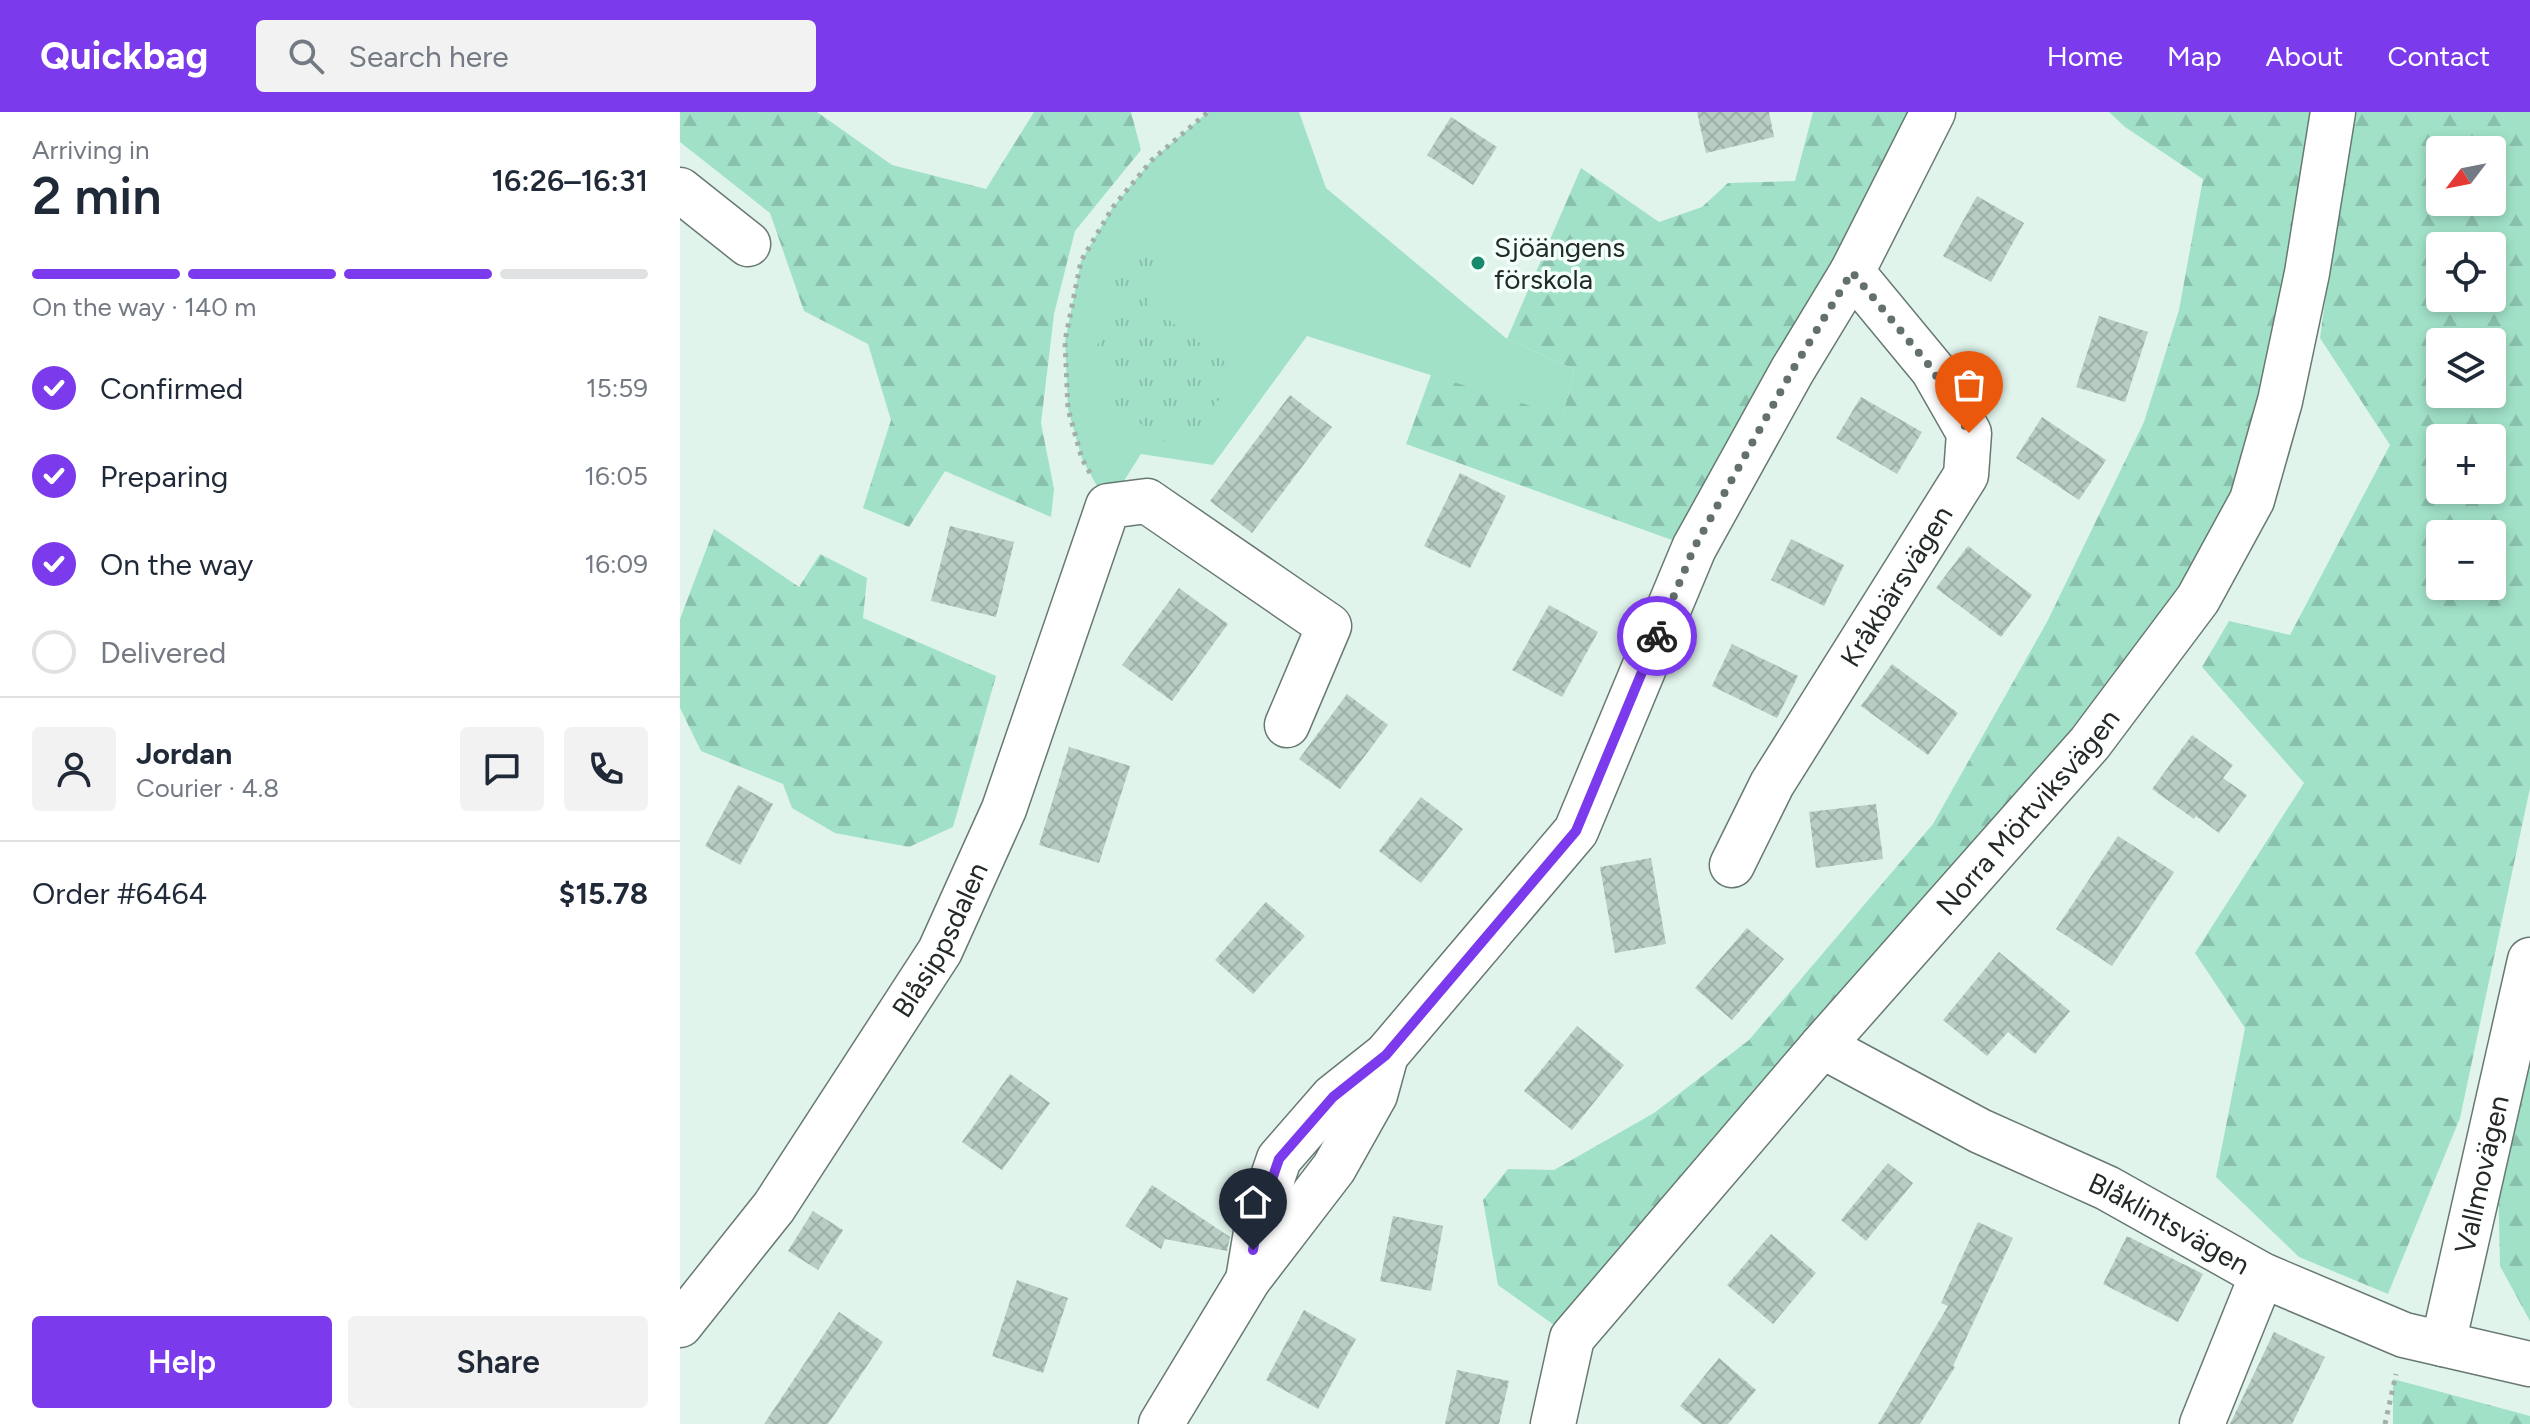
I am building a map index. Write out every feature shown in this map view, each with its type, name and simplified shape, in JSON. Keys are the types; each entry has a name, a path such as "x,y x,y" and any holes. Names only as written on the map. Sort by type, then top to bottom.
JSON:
{"street":[{"path":"1161,1424 1248,1280 1334,1168 1375,1095 1386,1055 1576,831 1694,548 1792,371 1852,272 1933,112"},
{"name":"Norra Mörtviksvägen","path":"1553,1424 1572,1338 1822,1046 2090,743 2198,599 2252,500 2280,401 2307,273 2333,112"},
{"path":"680,190 748,244"},
{"name":"Kråkbärsvägen","path":"1732,865 1772,784 1966,475 1969,433 1933,370 1852,272"},
{"path":"1108,506 1147,501 1329,626 1287,725"},
{"name":"Blåsippsdalen","path":"680,1325 774,1207 940,951 1004,809 1108,506"},
{"name":"Vallmovägen","path":"2424,1340 2530,960"},
{"name":"Blåklintsvägen","path":"1822,1046 1980,1131 2107,1188 2262,1275 2424,1340 2530,1364"},
{"path":"2202,1424 2262,1275"}],"path":[{"path":"1108,506 1082,459 1068,409 1065,341 1081,261 1113,207 1152,160 1208,112"},
{"path":"2385,1424 2424,1340"}],"green space":[{"path":"680,112 817,112 892,165 986,189 1034,112 1131,112 1141,150 1075,231 1054,314 1041,423 1054,489 1051,517 945,471 909,527 863,508 891,420 868,344 804,311 770,213 680,142"},
{"path":"1208,112 1299,112 1326,188 1507,339 1574,369 1563,417 1307,336 1213,465 1141,454 1108,506 1082,459 1068,409 1065,341 1081,261 1113,207 1152,160"},
{"path":"1813,112 1933,112 1694,548 1406,444 1431,375 1563,416 1574,369 1507,339 1581,168 1659,222 1702,207 1728,183 1795,181"},
{"path":"2109,112 2333,112 2226,550 1572,1338 1498,1285 1483,1200 1508,1169 1554,1170 1654,1113 1749,1040 1933,824 2047,622 2144,422 2179,310 2203,179 2125,127"},
{"path":"2351,112 2530,112 2530,788 2460,1118 2388,1294 2299,1257 2216,1177 2245,1028 2195,953 2304,783 2202,667 2229,621 2290,635 2390,445 2320,338"},
{"path":"1141,238 1175,262 1146,303 1239,372 1188,442 1172,430 1164,441 1105,397 1119,379 1089,356 1127,304 1105,286"},
{"path":"714,529 799,587 820,554 867,578 863,618 996,676 953,827 909,847 835,833 792,808 783,784 701,751 680,708 680,619"},
{"path":"2530,1032 2530,1321 2500,1266 2498,1177"},
{"path":"2393,1379 2530,1416 2530,1424 2393,1424"}],"building":[{"path":"1697,112 1769,112 1774,137 1706,153"},
{"path":"1451,117 1497,147 1473,185 1427,155"},
{"path":"1977,196 2024,223 1991,282 1943,256"},
{"path":"2099,316 2148,332 2125,402 2076,387"},
{"path":"1290,395 1332,427 1252,533 1210,501"},
{"path":"1861,397 1922,432 1897,474 1836,438"},
{"path":"2042,417 2106,460 2079,500 2016,458"},
{"path":"1460,473 1506,496 1470,568 1424,546"},
{"path":"950,526 1014,542 996,617 931,601"},
{"path":"1791,539 1844,565 1824,606 1771,580"},
{"path":"1968,546 2032,595 2001,637 1936,588"},
{"path":"1179,588 1228,624 1172,701 1122,665"},
{"path":"1549,605 1598,632 1562,697 1512,670"},
{"path":"1732,644 1798,676 1777,718 1712,686"},
{"path":"1892,664 1958,713 1928,755 1861,706"},
{"path":"1347,694 1388,725 1340,789 1299,759"},
{"path":"2192,735 2233,765 2223,778 2247,795 2219,833 2152,789"},
{"path":"1069,747 1130,766 1099,863 1039,845"},
{"path":"738,785 773,804 740,865 705,846"},
{"path":"1421,797 1463,829 1421,883 1379,851"},
{"path":"1876,804 1883,859 1816,868 1809,812"},
{"path":"2118,836 2174,872 2112,966 2056,929"},
{"path":"1651,858 1666,944 1615,953 1600,867"},
{"path":"1266,902 1305,936 1253,994 1215,960"},
{"path":"1747,928 1784,959 1732,1020 1695,988"},
{"path":"1999,952 2070,1011 2035,1054 2008,1032 1987,1056 1943,1020"},
{"path":"1577,1026 1624,1065 1572,1130 1524,1091"},
{"path":"1010,1074 1050,1103 1002,1170 962,1142"},
{"path":"1888,1163 1913,1183 1866,1241 1841,1220"},
{"path":"1152,1185 1230,1237 1227,1251 1165,1239 1161,1249 1125,1226"},
{"path":"813,1211 843,1230 818,1270 788,1251"},
{"path":"1393,1216 1443,1226 1431,1291 1380,1281"},
{"path":"1978,1222 2013,1238 1955,1367 1920,1424 1878,1424 1948,1306 1941,1303"},
{"path":"1771,1234 1816,1273 1773,1324 1727,1285"},
{"path":"2127,1236 2203,1274 2178,1322 2103,1284"},
{"path":"1017,1280 1068,1298 1043,1373 992,1356"},
{"path":"1304,1310 1356,1339 1318,1409 1266,1380"},
{"path":"839,1312 883,1342 828,1424 764,1424"},
{"path":"2274,1332 2325,1357 2292,1424 2230,1424"},
{"path":"1719,1358 1756,1390 1728,1424 1702,1424 1680,1406"},
{"path":"1457,1370 1509,1381 1499,1424 1445,1424"}],"way so far":[{"path":"1657,636 1694,548 1792,371 1852,272 1933,370 1969,433"}],"place":[{"name":"Sjöängens förskola","path":"1478,263"}],"route":[{"path":"1253,1250 1258,1220 1279,1159 1333,1097 1386,1055 1576,831 1657,636"}]}
